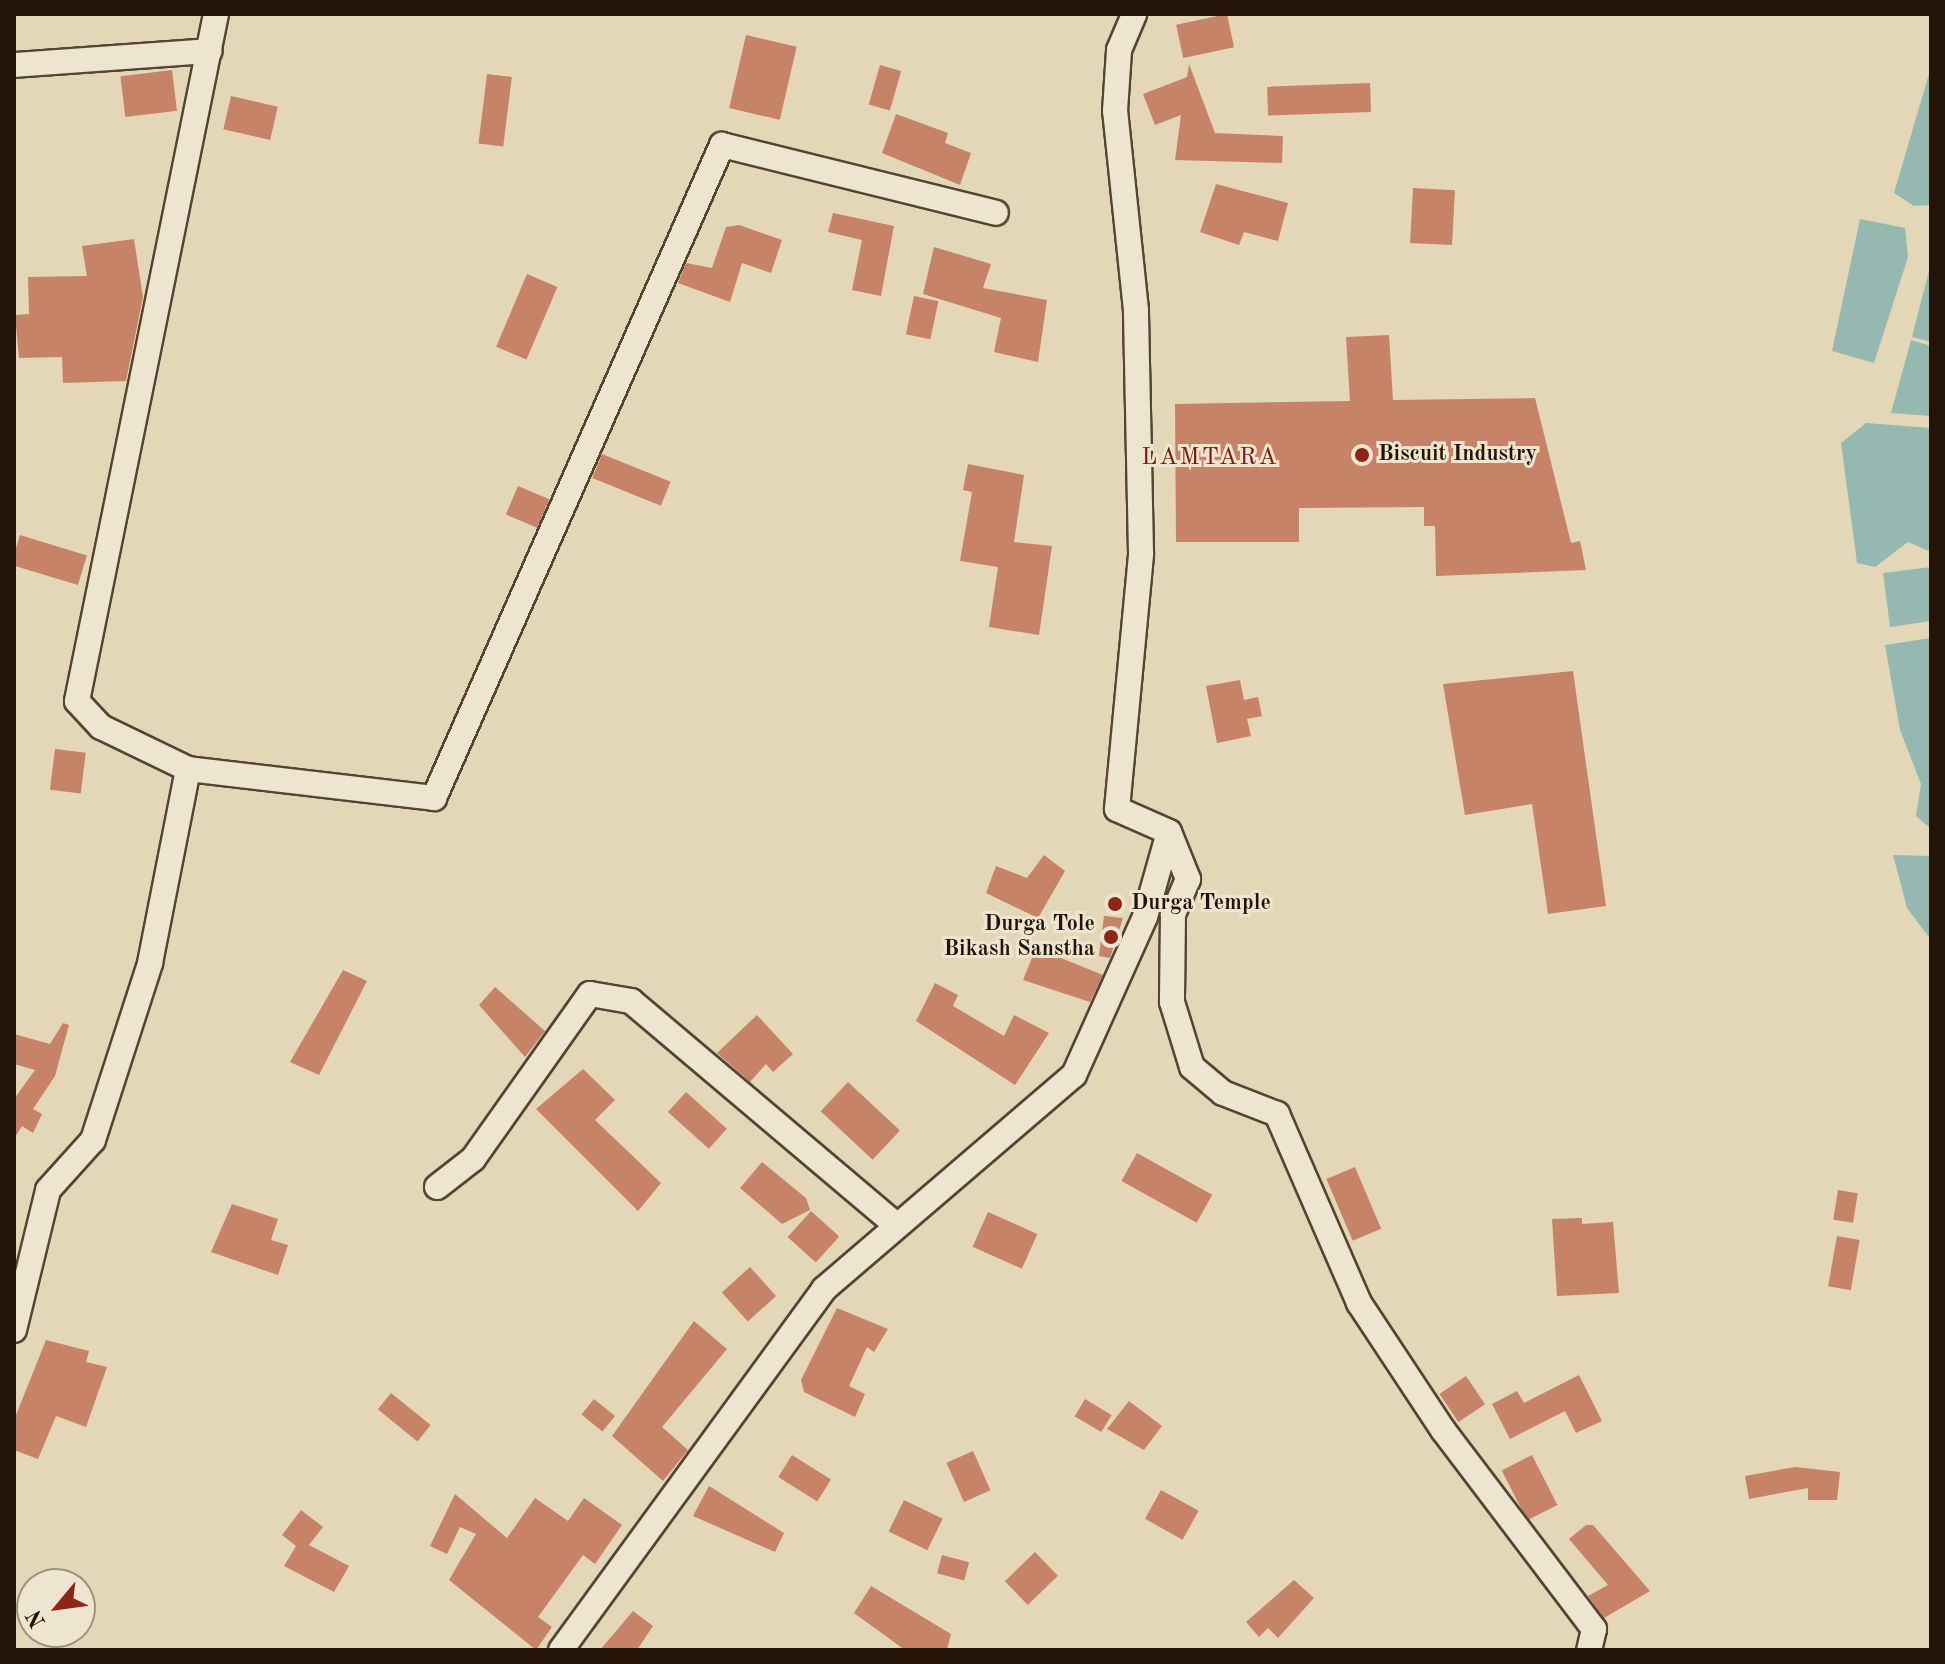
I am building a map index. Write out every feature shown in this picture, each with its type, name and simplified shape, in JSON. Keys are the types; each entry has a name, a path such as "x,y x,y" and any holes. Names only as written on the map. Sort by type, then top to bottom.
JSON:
{"street":[{"path":"216,14 77,701 101,727 188,769 434,798 722,145 996,213"},
{"path":"1134,14 1119,50 1115,111 1136,310 1141,553 1117,809 1169,832 1188,879 1173,915 1172,1002 1192,1067 1223,1093 1277,1114 1359,1303 1443,1430 1594,1629 1589,1650"},
{"path":"14,65 210,51"},
{"path":"14,1330 48,1190 93,1140 150,963 188,769"},
{"path":"561,1650 775,1350 894,1223 1074,1075 1145,917 1169,832"},
{"path":"437,1187 473,1159 590,994 631,1001 894,1223"}],"water":[{"path":"1931,67 1931,205 1914,206 1894,193"},
{"path":"1860,219 1905,228 1908,257 1874,363 1832,351"},
{"path":"1931,263 1931,342 1912,337"},
{"path":"1911,340 1931,346 1931,416 1891,413"},
{"path":"1866,423 1931,428 1931,552 1908,542 1875,567 1857,563 1841,443"},
{"path":"1931,567 1931,621 1890,627 1883,573"},
{"path":"1931,638 1931,829 1916,816 1921,784 1900,730 1885,645"},
{"path":"1893,855 1931,856 1931,940 1907,908"}],"building":[{"path":"1227,14 1234,47 1183,58 1176,25"},
{"path":"746,35 797,47 780,120 729,108"},
{"path":"1189,64 1215,133 1283,136 1282,163 1175,160 1181,115 1155,125 1143,94 1187,77"},
{"path":"880,65 901,71 890,110 869,104"},
{"path":"172,70 177,111 125,117 120,76"},
{"path":"487,74 512,77 503,147 478,143"},
{"path":"1370,83 1371,112 1268,116 1267,87"},
{"path":"231,96 278,107 270,140 223,129"},
{"path":"896,114 948,133 945,143 971,153 960,185 882,153"},
{"path":"1216,184 1288,203 1278,241 1244,232 1239,245 1200,232"},
{"path":"1413,188 1455,190 1452,245 1410,243"},
{"path":"833,213 894,226 881,296 852,290 862,240 828,232"},
{"path":"739,225 782,240 771,273 742,263 730,302 678,283 686,263 712,268 726,227"},
{"path":"134,239 143,297 126,381 63,383 62,357 19,358 15,315 29,314 28,277 87,276 82,246"},
{"path":"934,247 991,264 983,288 1047,300 1038,362 994,352 1001,318 923,294"},
{"path":"527,274 557,287 527,360 496,347"},
{"path":"914,296 938,301 930,339 906,334"},
{"name":"Biscuit Industry","path":"1389,335 1393,400 1535,398 1571,543 1580,541 1586,570 1436,576 1435,526 1424,526 1424,507 1299,508 1299,542 1176,542 1175,404 1350,401 1346,337"},
{"path":"602,454 671,482 661,506 592,478"},
{"path":"968,464 1024,475 1014,542 1052,546 1039,635 989,627 998,567 960,561 972,492 963,490"},
{"path":"518,486 549,499 537,528 506,515"},
{"path":"20,535 87,555 78,585 14,566"},
{"path":"1573,671 1606,906 1548,914 1532,804 1465,815 1443,684"},
{"path":"1240,680 1244,700 1258,697 1262,716 1247,719 1251,736 1217,743 1206,686"},
{"path":"55,749 86,753 81,793 50,790"},
{"path":"1044,855 1065,871 1038,918 986,893 996,866 1027,878"},
{"name":"Durga Tole Bikash Sanstha","path":"1104,916 1123,918 1110,958 1099,956"},
{"path":"1036,948 1103,975 1090,1002 1023,980"},
{"path":"343,970 367,981 319,1075 290,1062"},
{"path":"935,983 958,995 953,1006 1004,1036 1014,1015 1049,1033 1015,1085 916,1021"},
{"path":"495,987 545,1031 525,1057 479,1005"},
{"path":"757,1015 793,1054 773,1072 766,1064 750,1082 717,1053"},
{"path":"63,1023 69,1025 55,1076 33,1109 42,1114 33,1133 22,1126 14,1139 14,1099 35,1070 14,1064 14,1034 50,1044"},
{"path":"583,1069 615,1100 595,1120 661,1183 638,1211 536,1109"},
{"path":"848,1082 900,1130 873,1160 821,1111"},
{"path":"686,1092 727,1129 709,1149 668,1112"},
{"path":"1137,1153 1212,1195 1197,1223 1121,1181"},
{"path":"762,1162 806,1198 810,1210 782,1224 740,1188"},
{"path":"1355,1167 1381,1229 1353,1241 1326,1179"},
{"path":"1838,1190 1858,1193 1853,1223 1833,1220"},
{"path":"232,1204 278,1219 271,1240 288,1245 278,1275 211,1252"},
{"path":"811,1211 839,1236 816,1262 788,1237"},
{"path":"988,1212 1037,1234 1022,1269 973,1247"},
{"path":"1582,1218 1582,1224 1613,1222 1619,1293 1557,1296 1552,1219"},
{"path":"1837,1236 1860,1240 1851,1290 1828,1286"},
{"path":"750,1267 776,1296 748,1321 722,1292"},
{"path":"837,1308 888,1329 874,1352 867,1347 849,1386 865,1394 855,1417 804,1392 801,1380"},
{"path":"694,1321 727,1349 662,1427 688,1450 663,1481 612,1436"},
{"path":"46,1340 89,1351 86,1362 107,1367 86,1427 56,1416 38,1459 14,1450 14,1420"},
{"path":"1579,1375 1602,1421 1576,1433 1565,1411 1510,1439 1492,1404 1517,1391 1524,1403"},
{"path":"1466,1376 1485,1404 1458,1422 1439,1394"},
{"path":"391,1393 431,1425 417,1441 378,1409"},
{"path":"594,1399 615,1416 602,1432 581,1415"},
{"path":"1085,1399 1112,1415 1101,1432 1075,1416"},
{"path":"1129,1401 1162,1426 1144,1450 1107,1429"},
{"path":"973,1451 990,1490 964,1502 947,1463"},
{"path":"792,1455 831,1479 817,1501 778,1477"},
{"path":"1532,1455 1557,1505 1527,1520 1502,1470"},
{"path":"1795,1467 1840,1472 1837,1500 1808,1500 1808,1488 1749,1499 1745,1476"},
{"path":"709,1486 784,1533 775,1552 693,1516"},
{"path":"1161,1490 1199,1511 1183,1540 1145,1519"},
{"path":"455,1494 507,1538 535,1498 568,1521 584,1498 622,1525 595,1564 583,1555 538,1617 552,1627 536,1650 449,1580 476,1534 460,1527 447,1554 430,1546"},
{"path":"904,1500 943,1519 927,1550 889,1531"},
{"path":"301,1510 323,1527 309,1545 349,1566 334,1592 284,1566 296,1546 282,1535"},
{"path":"1586,1525 1593,1525 1650,1591 1604,1618 1588,1596 1608,1585 1569,1539"},
{"path":"1035,1552 1058,1576 1028,1605 1005,1581"},
{"path":"942,1555 969,1562 964,1581 937,1573"},
{"path":"1294,1580 1314,1598 1278,1638 1268,1628 1259,1637 1246,1622"},
{"path":"871,1586 951,1634 947,1650 905,1650 854,1613"},
{"path":"633,1611 653,1626 637,1650 600,1650"}],"place":[{"name":"Biscuit Industry","path":"1362,455"},
{"name":"Durga Temple","path":"1115,904"},
{"name":"Durga Tole Bikash Sanstha","path":"1111,937"}],"district":[{"name":"LAMTARA","path":"1210,459"}]}
